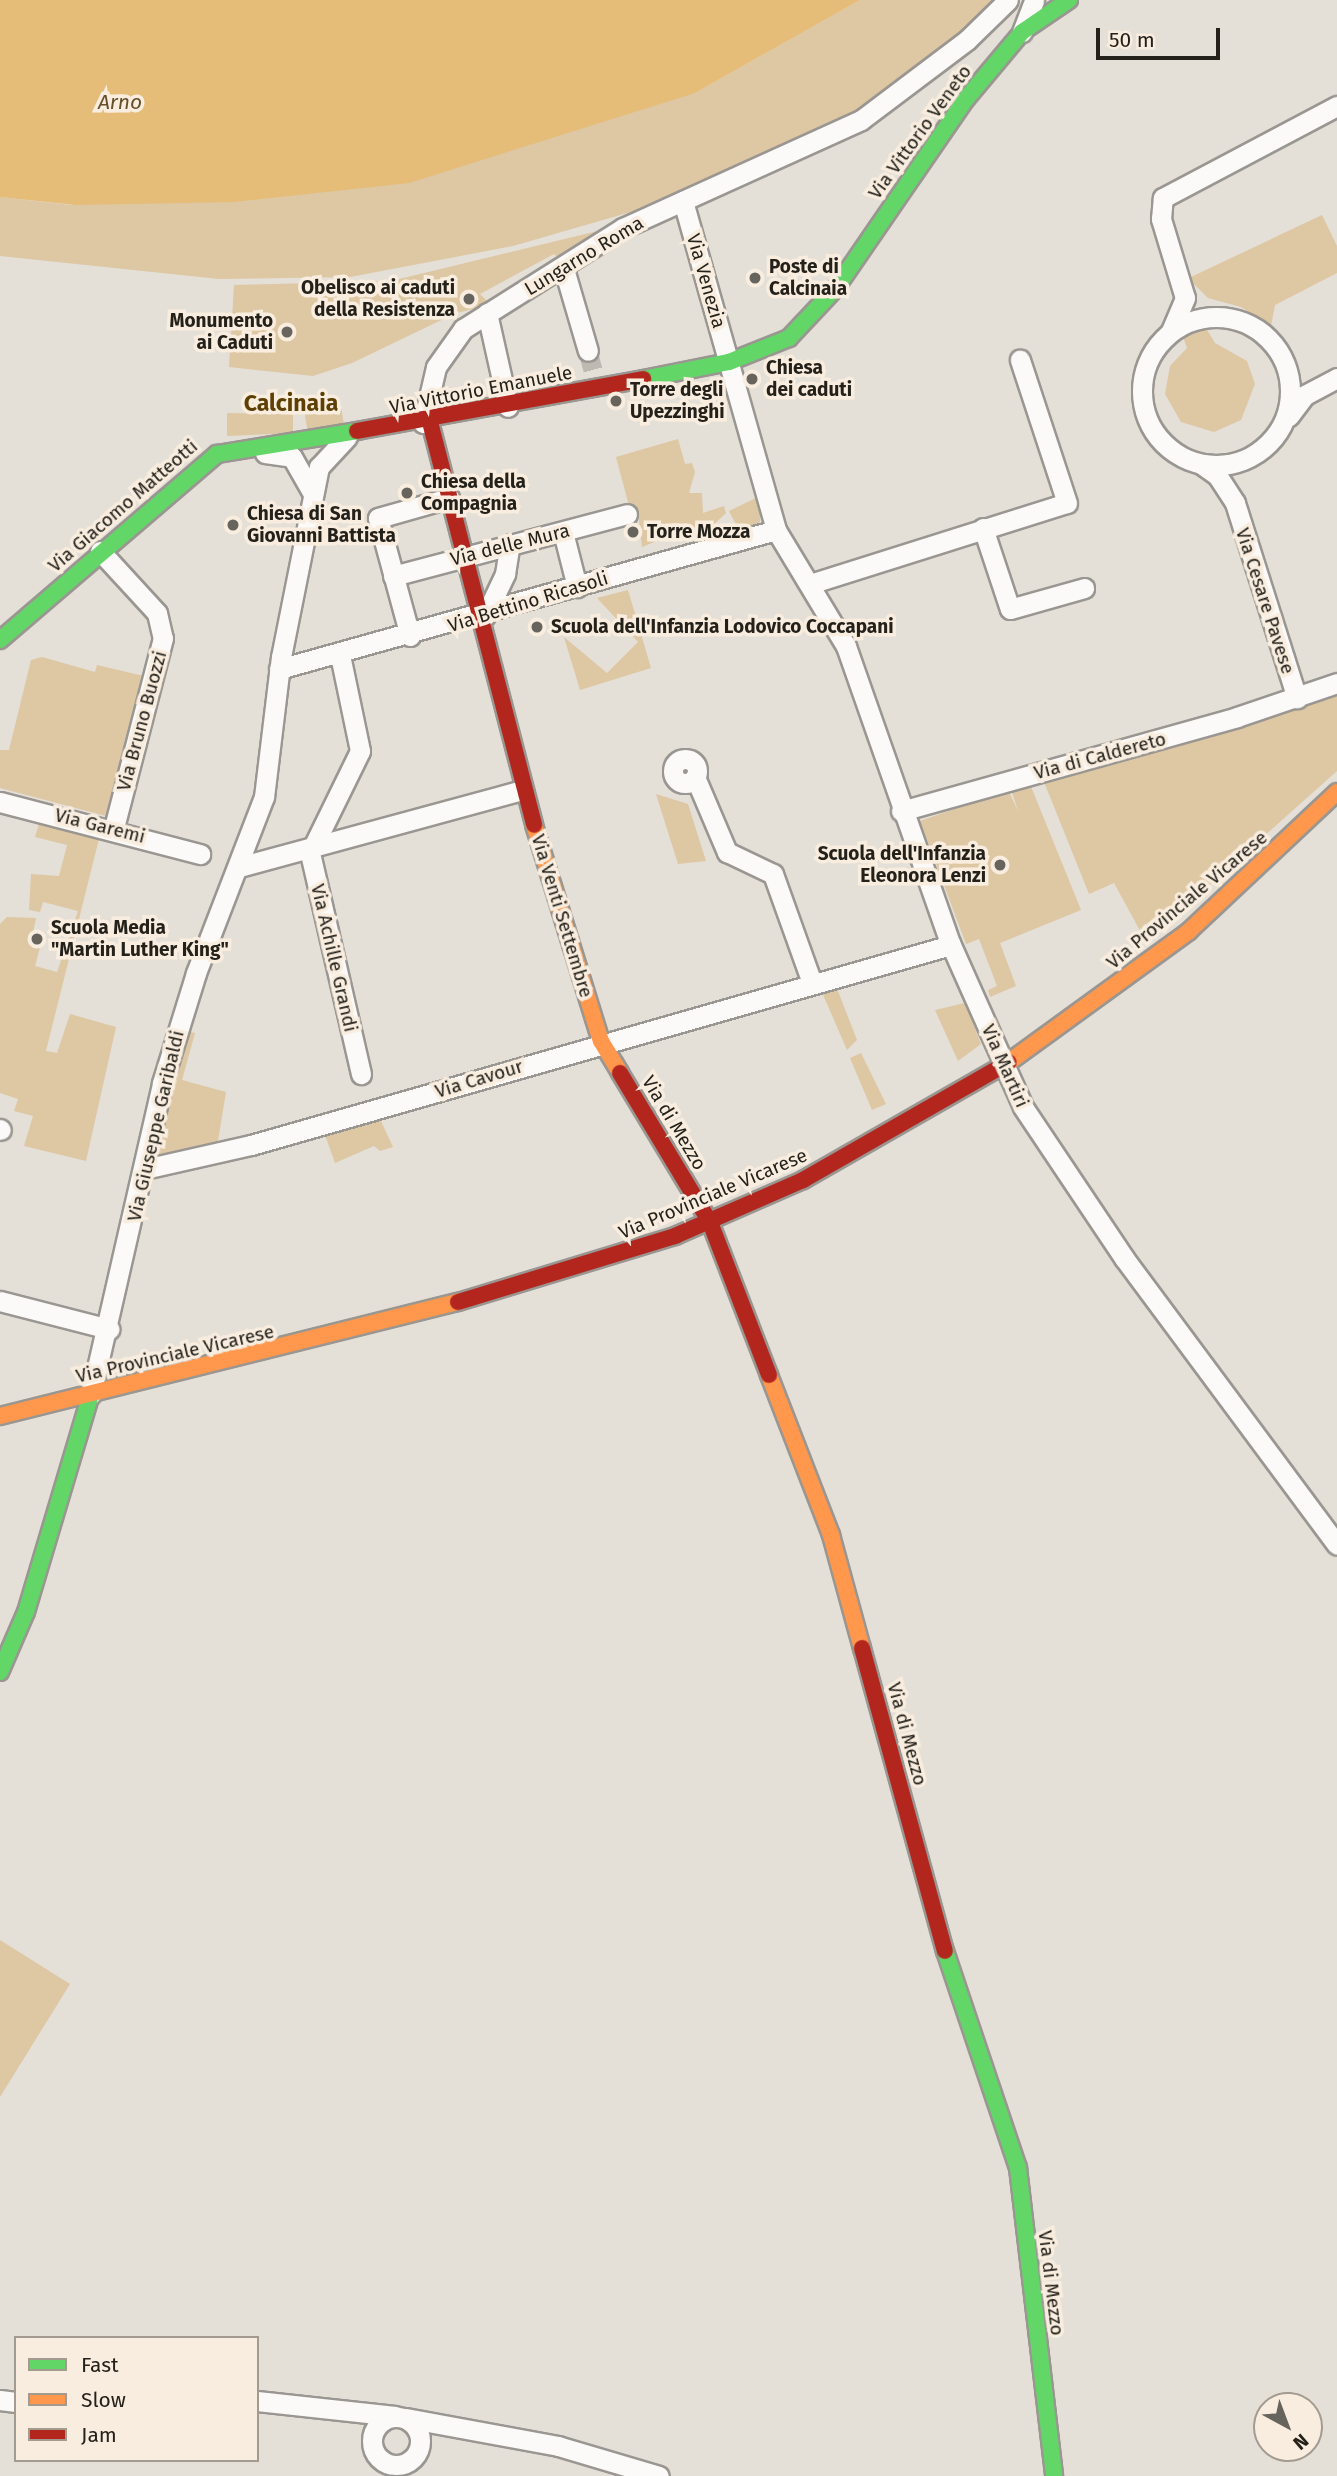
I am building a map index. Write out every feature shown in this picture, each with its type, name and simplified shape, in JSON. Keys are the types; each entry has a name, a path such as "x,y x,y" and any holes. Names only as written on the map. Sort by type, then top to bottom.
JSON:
{"street":[{"name":"Lungarno Roma","path":"427,422 426,394 442,355 486,313 564,269 623,228 861,120 967,40 1007,0"},
{"path":"1022,32 1034,0"},
{"name":"Via Vittorio Veneto","path":"729,362 789,338 823,305 966,99 1022,32 1069,0"},
{"path":"1170,333 1215,317 1265,335 1283,359 1290,382 1272,438 1234,463 1200,464 1162,442 1144,409 1146,367 1170,333 1185,299 1161,219 1163,198 1337,106"},
{"name":"Via Venezia","path":"683,201 776,530"},
{"path":"564,269 588,351"},
{"path":"486,313 508,407"},
{"path":"813,583 1067,503 1020,360"},
{"name":"Via Vittorio Emanuele","path":"239,451 347,438 508,407 596,380 729,362"},
{"path":"1235,503 1238,478 1305,395 1337,378"},
{"name":"Via Venti Settembre","path":"427,422 481,617 523,790 601,1041"},
{"name":"Via Giuseppe Garibaldi","path":"0,1672 26,1612 91,1394 196,973 264,797 279,669 313,495 324,458 347,438"},
{"path":"239,451 292,457 313,495"},
{"name":"Via Giacomo Matteotti","path":"0,640 210,457 239,451"},
{"name":"Via Cesare Pavese","path":"1200,464 1217,475 1235,503 1297,698"},
{"path":"410,636 378,519 449,498"},
{"name":"Via delle Mura","path":"393,576 627,514"},
{"path":"983,528 1010,609 1084,588"},
{"name":"Via Martiri","path":"776,530 813,583 846,646 901,811 951,945 1032,1125 1124,1258 1337,1545"},
{"name":"Via Bettino Ricasoli","path":"279,669 481,617 776,530"},
{"path":"563,531 577,587"},
{"path":"481,617 505,574 510,544"},
{"name":"Via Bruno Buozzi","path":"100,551 157,613 163,639 114,828"},
{"path":"0,623 40,606"},
{"name":"Via Achille Grandi","path":"340,655 360,751 310,853 361,1074"},
{"name":"Via di Caldereto","path":"901,811 1297,698 1337,683"},
{"path":"695,777 728,854 773,873 812,983"},
{"path":"239,867 315,842 523,790"},
{"name":"Via Provinciale Vicarese","path":"0,1416 498,1295 710,1222 888,1136 1006,1067 1189,931 1337,792"},
{"name":"Via Garemi","path":"0,802 114,828 200,854"},
{"name":"Via Cavour","path":"145,1169 276,1138 601,1041 951,945"},
{"name":"Via di Mezzo","path":"601,1041 710,1222 831,1535 960,2008 1018,2168 1054,2476"},
{"path":"0,1301 109,1329"},
{"path":"259,2402 400,2417 558,2446 659,2476"},
{"path":"341,2412 396,2476"},
{"path":"400,2417 419,2431 418,2451"},
{"path":"376,2451 377,2426 400,2417"},
{"path":"409,2476 418,2451 429,2434 448,2426"},
{"path":"376,2451 394,2465 418,2451"}],"shaded area":[{"path":"860,0 997,0 919,70 855,113 634,211 513,246 350,277 219,279 0,256 0,197 71,205 695,93"},
{"path":"1322,215 1337,246 1337,273 1275,305 1271,326 1241,307 1208,298 1193,283 1191,277"},
{"path":"614,227 562,261 554,254 480,294 490,304 454,314 352,363 313,376 229,367 234,285 391,281"},
{"path":"1203,323 1215,343 1247,361 1255,384 1241,420 1214,432 1181,422 1165,394 1170,366 1187,348 1182,334"},
{"path":"341,406 344,424 307,430 304,412"},
{"path":"227,413 293,414 293,433 227,436"},
{"path":"678,439 685,464 692,463 695,472 689,493 702,493 703,513 724,506 726,513 710,528 688,528 642,547 638,512 629,506 616,457"},
{"path":"760,496 760,522 740,532 729,511"},
{"path":"628,590 651,668 580,690 564,637 607,673 638,642 597,598"},
{"path":"42,657 95,672 97,665 144,676 106,816 0,788 0,750 9,750 31,660"},
{"path":"1337,694 1337,771 1180,911 1144,938 1114,883 1089,894 1044,782"},
{"name":"Scuola dell'Infanzia Eleonora Lenzi","path":"1030,784 1081,910 1000,943 1016,986 990,997 988,990 997,986 979,939 966,944 920,821 1008,790 1018,811 1011,789"},
{"path":"656,794 688,804 706,861 678,864"},
{"path":"39,824 99,839 46,1051 57,1053 70,1014 116,1027 86,1161 24,1146 33,1116 14,1111 18,1099 0,1093 0,924 7,917 36,918 33,933 43,936 35,966 57,972 78,911 43,902 40,912 29,910 31,874 59,876 67,845 35,837"},
{"path":"836,986 857,1040 847,1050 821,990"},
{"path":"965,1003 981,1044 958,1061 935,1010"},
{"path":"186,1031 195,1033 182,1080 226,1092 218,1141 157,1155"},
{"path":"861,1053 886,1104 872,1110 850,1058"},
{"path":"380,1119 393,1147 380,1151 374,1146 335,1163 325,1135"},
{"path":"0,1940 70,1984 0,2097"}],"water":[{"name":"Arno","path":"0,0 860,0 695,93 409,183 234,202 75,205 0,197"}],"tunnel":[{"path":"588,351 594,373"}],"traffic: fast":[{"path":"643,379 729,362 789,338 836,288 966,99 1022,32 1069,0"},
{"path":"0,640 217,454 357,431"},
{"path":"0,1672 26,1612 91,1394"},
{"path":"945,1951 1018,2168 1054,2476"}],"traffic: slow":[{"path":"1009,1062 1189,931 1337,792"},
{"path":"534,825 601,1041 620,1073"},
{"path":"0,1416 458,1302"},
{"path":"769,1375 831,1535 862,1648"}],"traffic: jam":[{"path":"357,431 643,379"},
{"path":"430,422 534,825"},
{"path":"458,1302 675,1236 803,1180 1009,1062"},
{"path":"620,1073 710,1222 769,1375"},
{"path":"862,1648 945,1951"}],"place":[{"name":"Poste di Calcinaia","path":"755,278"},
{"name":"Obelisco ai caduti della Resistenza","path":"469,299"},
{"name":"Monumento ai Caduti","path":"287,332"},
{"name":"Chiesa dei caduti","path":"752,379"},
{"name":"Torre degli Upezzinghi","path":"616,401"},
{"name":"Chiesa della Compagnia","path":"407,493"},
{"name":"Chiesa di San Giovanni Battista","path":"233,525"},
{"name":"Torre Mozza","path":"633,532"},
{"name":"Scuola dell'Infanzia Lodovico Coccapani","path":"537,627"},
{"name":"Scuola dell'Infanzia Eleonora Lenzi","path":"1000,865"},
{"name":"Scuola Media \"Martin Luther King\"","path":"37,939"}],"district":[{"name":"Calcinaia","path":"291,403"}]}
